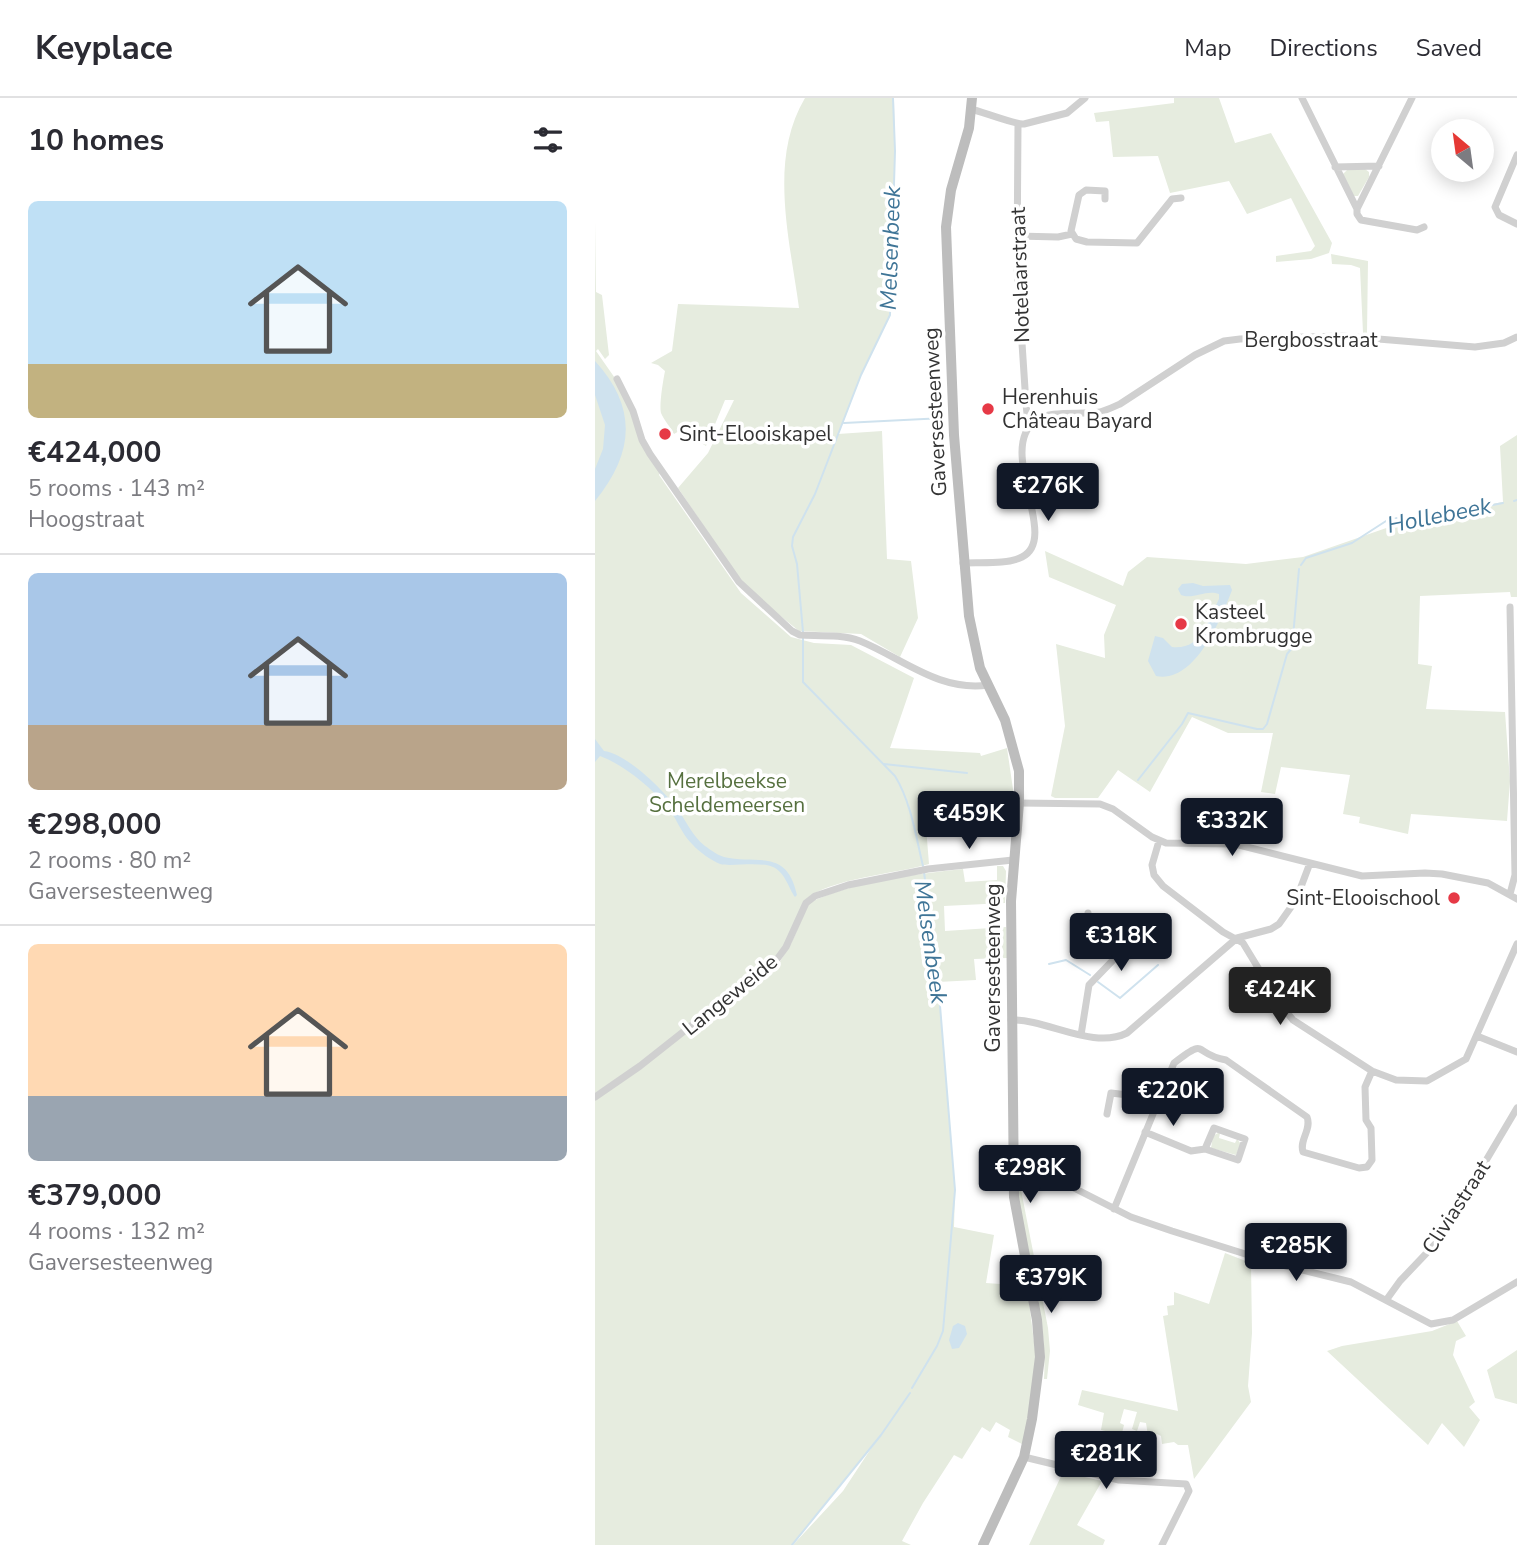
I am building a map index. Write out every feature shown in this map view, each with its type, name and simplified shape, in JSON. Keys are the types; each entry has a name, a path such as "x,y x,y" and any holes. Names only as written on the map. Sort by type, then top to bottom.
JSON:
{"street":[{"name":"Gaversesteenweg","path":"972,98 969,128 948,205 945,246 954,435 963,563 975,647 980,668 1005,720 1019,771 1019,803 1013,860 1013,1178 1017,1222 1037,1320 1039,1346 1039,1371 1024,1457 983,1545"},
{"path":"971,110 1007,119 1018,125 1067,113 1085,98"},
{"path":"1302,98 1361,220 1417,230 1424,227"},
{"path":"1357,209 1412,98"},
{"name":"Notelaarstraat","path":"1018,125 1017,236 1026,404 1032,424"},
{"path":"1517,155 1495,207 1499,215 1517,224"},
{"path":"1335,167 1378,166"},
{"path":"1105,199 1105,191 1086,190 1079,195 1072,234 1076,239 1087,242 1137,243 1169,209 1172,199 1181,198"},
{"path":"1017,236 1058,237 1072,234"},
{"name":"Bergbosstraat","path":"1032,424 1047,416 1107,410 1203,350 1224,341 1342,336 1475,347 1517,337"},
{"path":"617,379 650,454 733,574 749,594 792,631 804,635 858,640 932,677 961,684 988,685"},
{"path":"963,563 1012,560 1028,553 1033,546 1034,524 1023,466 1024,438 1032,424"},
{"path":"1510,607 1515,710 1515,875 1510,894"},
{"path":"1019,803 1094,803 1108,806 1160,841 1174,844 1235,844 1362,876 1442,874 1488,883 1517,899"},
{"path":"1160,841 1152,865 1158,881 1223,932 1243,943 1280,1004 1293,1020 1372,1071 1396,1080 1427,1081 1466,1059 1517,944"},
{"name":"Langeweide","path":"595,1097 648,1060 745,983 772,966 781,957 798,917 811,898 848,885 927,869 1013,860"},
{"path":"1011,1020 1023,1020 1081,1035 1111,1038 1127,1033 1237,938 1271,929 1279,924 1296,900 1310,863"},
{"path":"1081,1035 1089,985 1117,956 1088,920 1088,914"},
{"path":"1477,1036 1517,1052"},
{"path":"1114,1209 1174,1063 1194,1047 1226,1060 1307,1117 1309,1123 1301,1145 1303,1152 1335,1163 1363,1168 1372,1160 1371,1128 1366,1120 1366,1087 1372,1071"},
{"path":"1107,1114 1111,1093 1128,1095 1156,1108"},
{"name":"Cliviastraat","path":"1387,1299 1400,1281 1439,1240 1517,1108"},
{"path":"1145,1132 1191,1151 1205,1149 1238,1160 1245,1139 1214,1128 1205,1149"},
{"path":"1013,1178 1042,1179 1068,1185 1114,1209 1172,1231 1248,1256 1351,1282 1387,1299 1423,1321 1437,1324 1453,1320 1517,1282"},
{"path":"1024,1457 1119,1480 1186,1484 1189,1491 1161,1545"}],"green space":[{"path":"805,98 893,98 894,101 890,315 861,375 838,434 882,431 887,559 911,561 918,618 900,657 861,634 799,631 757,597 737,575 678,488 708,453 734,400 725,400 706,446 681,430 674,434 661,413 665,371 651,363 672,351 678,304 799,308 787,228 784,174 787,147"},
{"path":"1174,98 1219,98 1235,143 1271,133 1332,243 1329,253 1311,259 1276,262 1276,256 1311,251 1315,246 1291,198 1247,214 1229,181 1170,193 1158,156 1113,157 1109,121 1096,122 1094,113 1174,103"},
{"path":"1348,169 1365,169 1369,172 1358,196 1353,196 1343,174"},
{"name":"Merelbeekse Scheldemeersen","path":"595,221 596,292 602,295 609,355 605,359 598,349 596,351 617,381 660,472 659,475 741,593 791,637 814,643 851,645 914,678 890,748 980,753 981,756 1007,748 1014,796 984,792 984,806 990,806 990,824 926,827 929,864 830,886 805,900 784,948 775,960 638,1065 595,1093"},
{"path":"1331,254 1368,261 1367,333 1363,333 1360,268 1332,264"},
{"path":"1517,435 1517,597 1511,597 1510,592 1420,596 1418,664 1432,666 1426,709 1505,712 1510,781 1507,821 1411,814 1408,834 1359,823 1360,817 1343,814 1350,775 1281,767 1275,794 1261,792 1273,733 1228,733 1192,717 1150,792 1118,770 1098,798 1051,796 1065,726 1056,644 1105,658 1104,635 1116,605 1049,577 1045,551 1123,586 1128,572 1147,557 1246,564 1303,557 1415,518 1503,502 1500,446"},
{"path":"997,866 1003,866 1006,871 1005,903 944,906 945,931 1006,927 1007,958 974,959 976,980 938,982 955,1190 954,1227 994,1235 986,1283 1027,1286 1036,1358 1024,1445 1008,1437 1010,1430 996,1422 990,1432 982,1427 962,1459 954,1455 923,1503 902,1541 911,1545 793,1545 843,1491 874,1444 792,1545 595,1545 595,1100 779,963 791,944 809,903 864,884 945,871 963,869 965,882 997,880"},
{"path":"1218,1133 1219,1138 1235,1143 1237,1139 1241,1144 1236,1155 1211,1148 1213,1136"},
{"path":"1018,1190 1021,1190 1048,1328 1050,1351 1047,1379 1044,1379 1043,1331"},
{"path":"1225,1253 1251,1263 1252,1333 1248,1386 1251,1402 1194,1479 1188,1445 1174,1442 1162,1444 1161,1436 1157,1434 1149,1442 1146,1423 1140,1422 1137,1431 1132,1429 1137,1412 1124,1409 1120,1423 1124,1425 1118,1449 1110,1447 1114,1433 1101,1430 1104,1413 1078,1405 1082,1390 1178,1411 1163,1316 1168,1315 1167,1306 1174,1305 1174,1292 1209,1304"},
{"path":"1457,1321 1466,1336 1456,1341 1453,1355 1475,1402 1469,1407 1480,1420 1464,1447 1442,1423 1428,1445 1327,1351 1342,1346 1432,1331"},
{"path":"1517,1350 1517,1404 1495,1398 1487,1370"},
{"path":"1063,1472 1102,1481 1077,1525 1105,1540 1103,1545 1029,1545"}],"water":[{"path":"595,361 619,396 626,431 617,465 595,501 595,469 603,449 605,425 595,395"},
{"path":"1182,584 1203,586 1230,585 1232,590 1213,632 1194,660 1183,670 1170,676 1156,676 1148,661 1155,636 1163,638 1172,647 1190,644 1202,633 1219,599 1219,594 1214,593 1181,595 1178,589"},
{"path":"595,739 604,751 623,758 653,782 705,846 724,857 778,864 786,870 797,895 795,897 784,877 773,867 760,864 720,864 702,853 689,841 665,804 644,783 627,770 600,756 595,762"},
{"path":"958,1323 965,1326 967,1334 959,1348 952,1349 949,1340 953,1326"}],"waterway":[{"name":"Melsenbeek","path":"803,632 793,537 815,494 861,375 890,315 895,151 893,98"},
{"path":"844,423 944,418"},
{"name":"Hollebeek","path":"1301,565 1306,558 1352,543 1386,521 1397,518 1424,518 1503,503"},
{"name":"Hollebeek","path":"1138,780 1188,713 1257,729 1263,729 1267,724 1287,654 1292,648 1299,569"},
{"name":"Melsenbeek","path":"803,638 803,682 895,776 909,808 923,866"},
{"path":"884,764 967,773"},
{"name":"Melsenbeek","path":"912,1388 943,1331 955,1190 938,981 924,872"},
{"path":"1049,964 1066,960 1090,975"},
{"path":"1098,982 1120,998 1158,965"},
{"name":"Melsenbeek","path":"792,1545 881,1435 910,1393"}],"place":[{"name":"Herenhuis Château Bayard","path":"988,409"},
{"name":"Sint-Elooiskapel","path":"665,434"},
{"name":"Kasteel Krombrugge","path":"1181,624"},
{"name":"Sint-Elooischool","path":"1454,898"}]}
